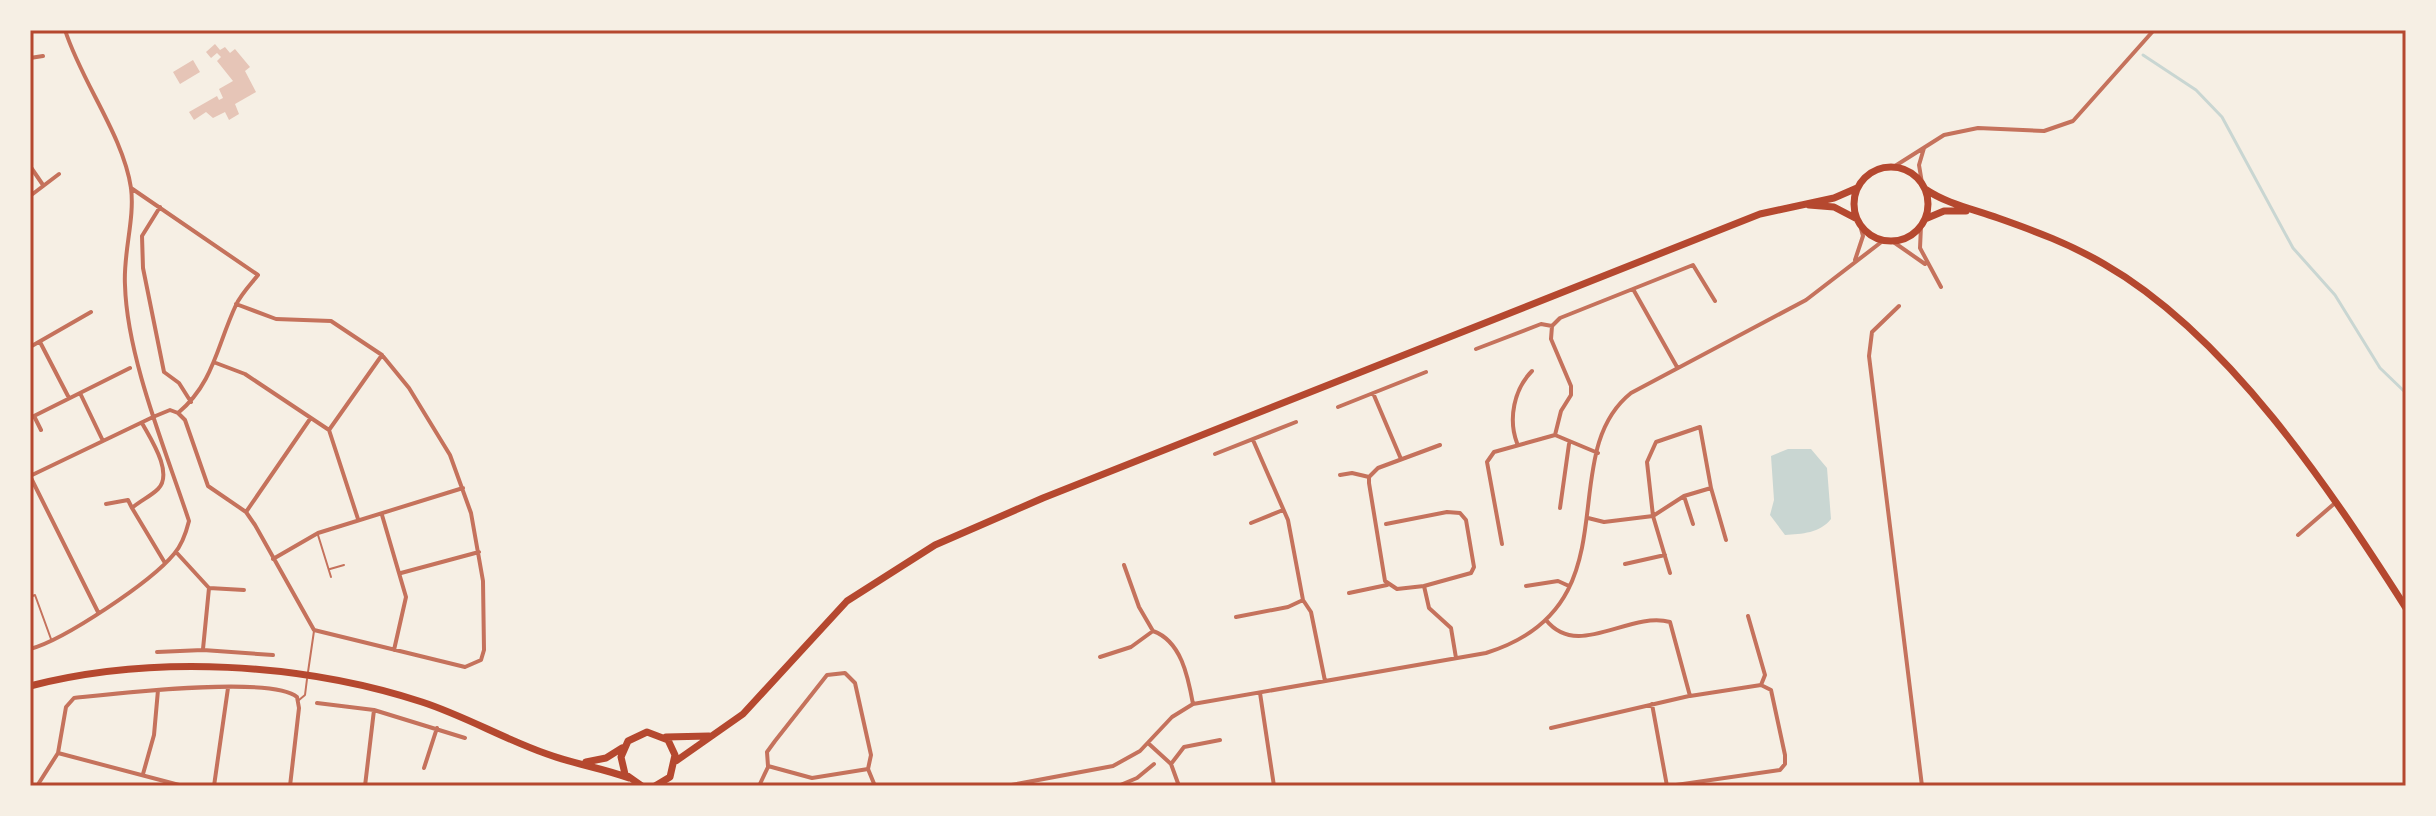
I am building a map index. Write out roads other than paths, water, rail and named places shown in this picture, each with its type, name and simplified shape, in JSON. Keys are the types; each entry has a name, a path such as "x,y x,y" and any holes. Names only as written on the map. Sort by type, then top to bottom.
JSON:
{"highway":[{"path":"676,761 743,714 847,601 935,545 1043,498 1760,214 1834,198 1857,188 1874,170 1895,166 1913,173 1924,186 1955,204 2078,249 2165,306 2239,381 2335,503 2406,608"},
{"path":"1923,223 1928,205 1924,186"},
{"path":"1857,188 1853,204 1859,222"},
{"path":"1799,204 1834,207 1888,241 1908,237 1923,223 1944,211 1981,212"},
{"path":"30,683 196,667 308,675 424,703 546,754 629,778 640,786"},
{"path":"580,763 606,758 642,733 693,739 715,735"},
{"path":"655,786 669,781 676,761 674,750 664,737"},
{"path":"624,746 621,763 629,778"}],"street":[{"path":"30,649 51,641 98,612 165,563 176,552 189,521 153,417 125,288 131,188 118,144 89,91 65,30"},
{"path":"1895,166 1909,161 1934,139 1962,130 1993,127 2044,131 2073,121 2154,30"},
{"path":"30,58 43,56"},
{"path":"1924,186 1919,165 1925,146"},
{"path":"30,166 43,185"},
{"path":"30,196 59,174"},
{"path":"131,188 258,275 236,304 216,363 203,389 178,413"},
{"path":"160,207 142,236 143,268 164,372 179,383 191,402"},
{"path":"1854,262 1863,236 1859,222"},
{"path":"1923,223 1920,248 1941,287"},
{"path":"1008,786 1113,766 1148,743 1172,717 1193,704 1456,658 1504,647 1524,638 1546,620 1560,603 1580,559 1598,453 1608,416 1617,404 1677,367 1806,300 1828,286 1854,262 1888,241 1927,265"},
{"path":"1555,435 1561,411 1571,395 1571,386 1551,339 1552,326 1560,318 1693,265 1715,301"},
{"path":"1633,289 1677,367"},
{"path":"98,612 30,476 170,410 185,420 208,486 246,512 314,630 465,667 481,660 484,650 483,581 463,488 450,455 409,388 382,355 331,321 276,319 236,304"},
{"path":"1899,306 1872,332 1869,356 1922,786"},
{"path":"30,347 91,312"},
{"path":"1476,349 1541,324 1552,326"},
{"path":"40,342 69,398"},
{"path":"329,430 382,355"},
{"path":"216,363 245,374 329,430 358,519"},
{"path":"41,430 34,416 130,368"},
{"path":"1517,443 1512,415 1519,390 1532,371"},
{"path":"1338,407 1426,372"},
{"path":"80,393 103,441"},
{"path":"1373,393 1401,459"},
{"path":"246,512 310,419"},
{"path":"1215,454 1296,422"},
{"path":"132,508 160,487 163,475 158,454 142,423"},
{"path":"1670,573 1653,516 1647,462 1656,442 1700,427 1711,488 1726,540"},
{"path":"1502,544 1487,462 1494,452 1517,443 1555,435 1569,444 1598,453"},
{"path":"1253,440 1291,532 1303,600 1311,612 1325,681"},
{"path":"1560,508 1569,444"},
{"path":"1369,477 1378,468 1440,445"},
{"path":"1340,475 1352,473 1369,477"},
{"path":"1369,477 1387,585"},
{"path":"273,559 318,533 463,488"},
{"path":"1588,518 1604,522 1653,516 1684,496 1711,488"},
{"path":"1684,496 1693,524"},
{"path":"106,504 128,500 165,563"},
{"path":"2298,535 2335,503"},
{"path":"1251,523 1283,510"},
{"path":"1349,593 1387,585 1397,589 1424,586 1471,573 1474,567 1466,520 1460,513 1447,512 1386,524"},
{"path":"382,515 406,597 394,650"},
{"path":"176,552 209,588 244,590"},
{"path":"401,573 479,552"},
{"path":"1625,564 1665,555"},
{"path":"1124,565 1139,607 1153,631 1170,638 1193,704"},
{"path":"1526,586 1558,581 1569,586"},
{"path":"1424,586 1429,608 1451,628 1456,658"},
{"path":"203,650 209,588"},
{"path":"1236,617 1288,607 1303,600"},
{"path":"1748,616 1765,675 1761,685"},
{"path":"1546,620 1553,629 1574,638 1654,618 1670,622 1690,696"},
{"path":"1100,657 1131,647 1153,631"},
{"path":"41,646 43,654"},
{"path":"157,652 203,650 273,655"},
{"path":"759,786 768,766 767,752 820,681 827,675 840,672 855,683 871,755 868,769 875,786"},
{"path":"1551,728 1652,704 1690,696 1761,685 1771,690 1785,764 1780,770 1668,786 1652,704"},
{"path":"214,786 228,688"},
{"path":"37,786 58,753 70,701 158,690 228,688 284,691 295,694 299,700 290,786"},
{"path":"142,774 154,735 158,690"},
{"path":"1260,692 1274,786"},
{"path":"317,703 374,710 465,738"},
{"path":"365,786 374,710"},
{"path":"424,768 437,728"},
{"path":"1171,764 1184,747 1220,740"},
{"path":"1148,743 1171,764 1179,786"},
{"path":"58,753 183,786"},
{"path":"1118,786 1137,778 1154,764"},
{"path":"768,766 812,778 868,769"},
{"path":"811,786 812,778"}],"lane":[{"path":"318,533 331,577"},
{"path":"329,569 344,565"},
{"path":"30,597 35,595 51,641"},
{"path":"299,700 305,695 314,630"}],"waterway":[{"path":"2143,55 2196,90 2222,117 2293,248 2335,295 2380,368 2406,393"}]}
